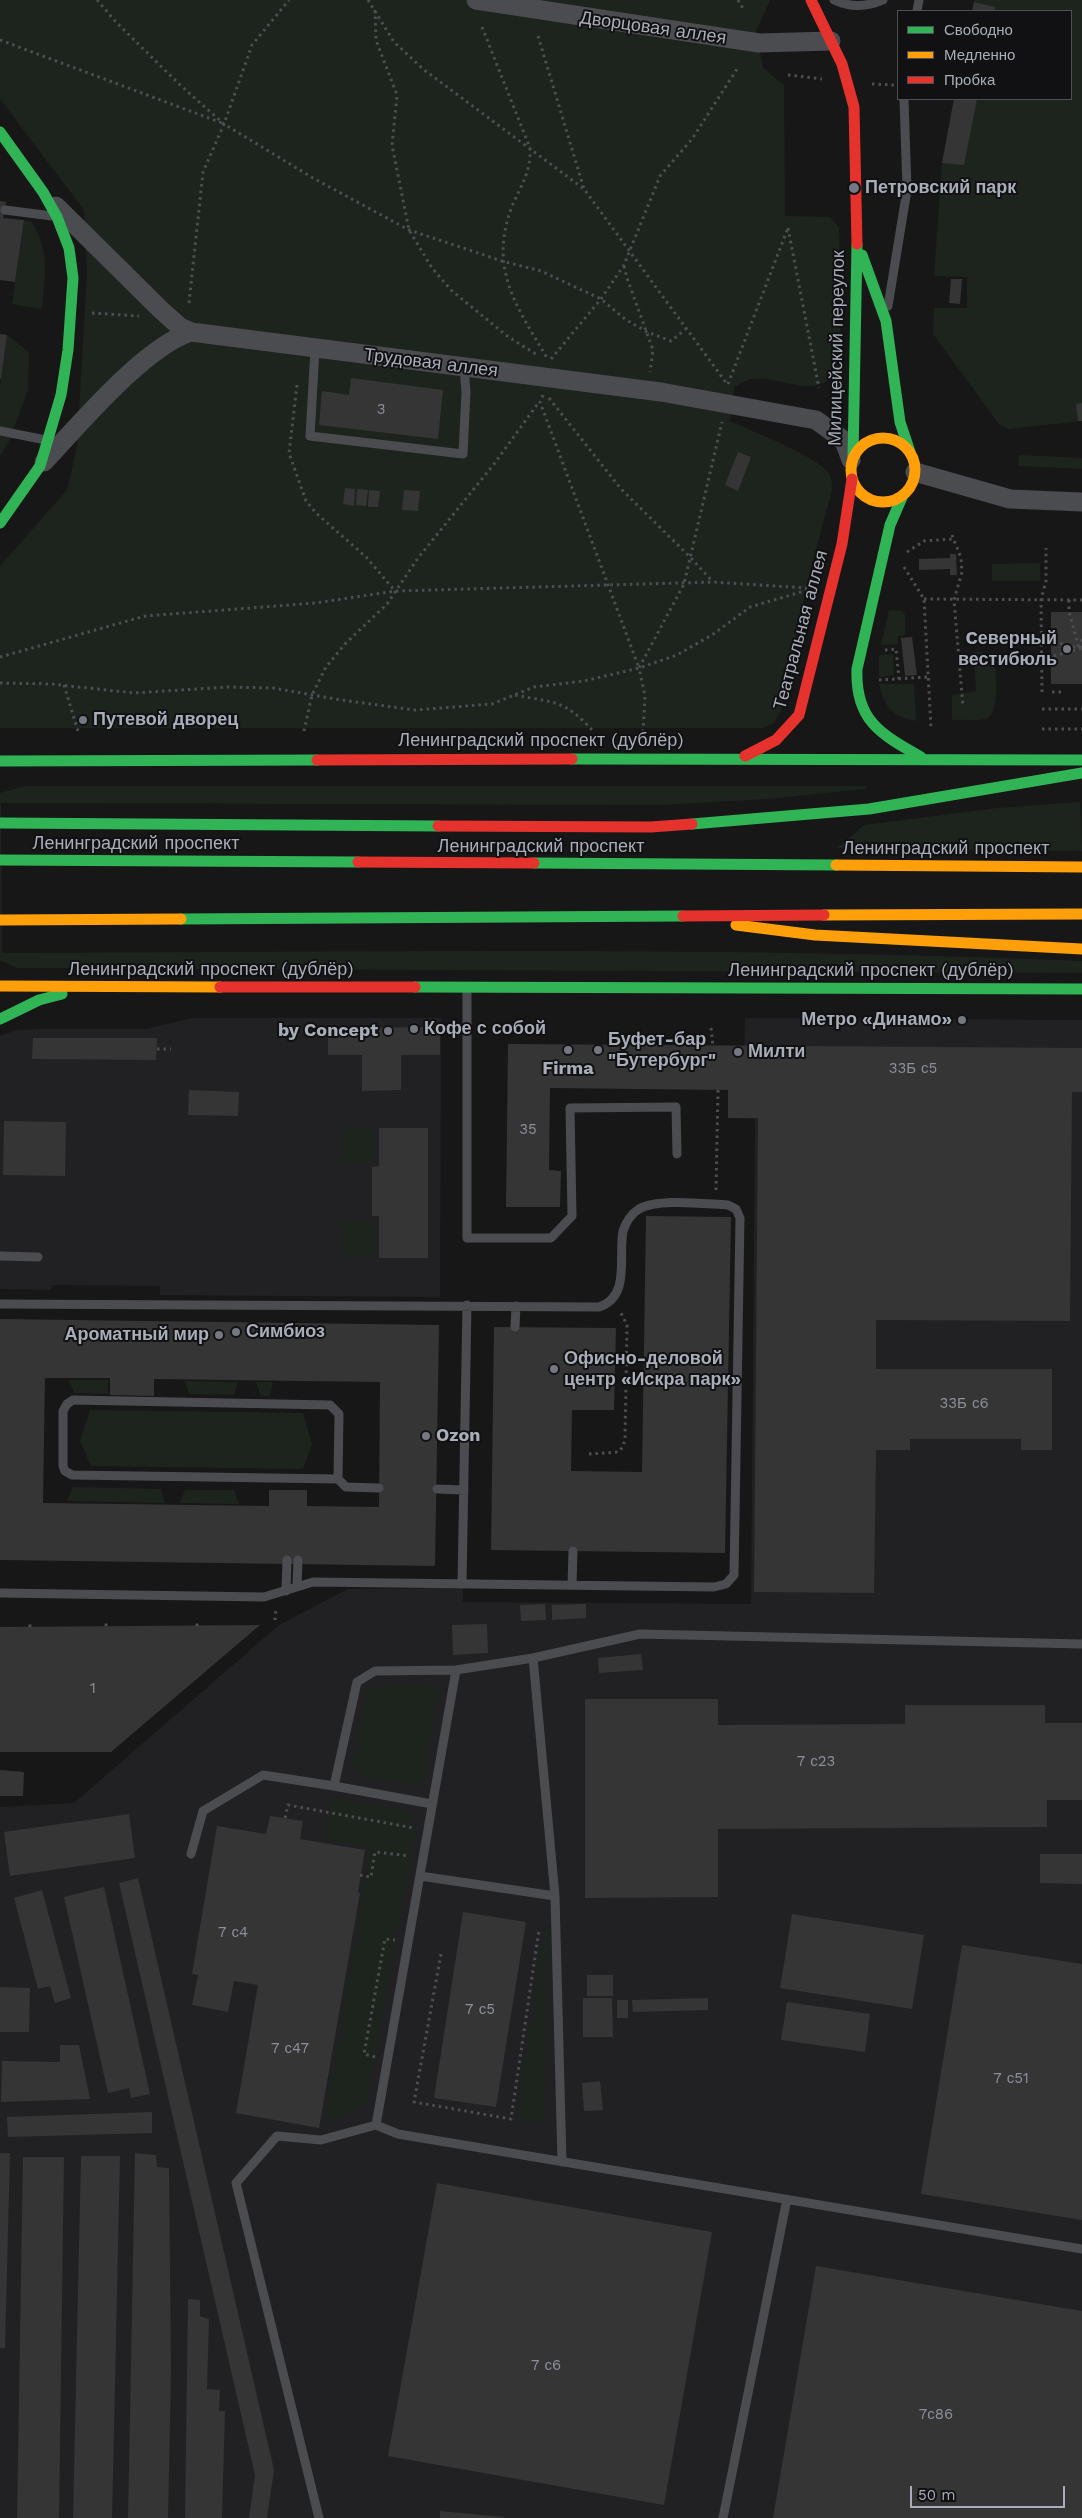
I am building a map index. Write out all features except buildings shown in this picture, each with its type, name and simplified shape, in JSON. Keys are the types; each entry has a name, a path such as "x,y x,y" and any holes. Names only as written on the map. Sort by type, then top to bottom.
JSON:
{"main road":[{"name":"Милицейский переулок","path":"811,0 842,64 854,107 857,240 852,466"},
{"path":"0,132 43,192 57,217 69,248 73,278 68,350 62,396 40,466 0,523"},
{"name":"Милицейский переулок","path":"857,240 886,321 897,402 899,402 900,422 910,452"},
{"path":"903,495 884,502 871,500 859,492 852,466 862,444 881,437 895,439 910,452 915,472 912,485 903,495 888,533 857,669 855,688 860,706 869,722 881,735 924,758"},
{"name":"Театральная аллея","path":"737,759 772,744 787,731 799,715 842,544 852,466"},
{"name":"Ленинградский проспект (дублёр)","path":"0,761 924,758 1082,760"},
{"path":"0,768 27,760"},
{"path":"0,823 651,827 869,808 1082,773"},
{"name":"Ленинградский проспект","path":"0,860 1082,867"},
{"path":"1,920 1082,914"},
{"path":"656,915 815,935 1082,949"},
{"name":"Ленинградский проспект (дублёр)","path":"2,984 112,988 1082,989"},
{"path":"0,1019 39,1000 64,993 112,988"}],"street":[{"name":"Дворцовая аллея","path":"476,0 758,43 831,41"},
{"name":"Трудовая аллея","path":"43,192 160,309 180,327 191,332 661,392 816,420 842,439 852,466"},
{"path":"40,466 111,391 151,355 179,335 191,332"},
{"path":"915,472 1010,499 1082,502"}],"lane":[{"path":"834,0 853,6 867,6 883,0"},
{"path":"886,321 906,190 904,100"},
{"path":"5,210 57,217"},
{"path":"315,349 310,436 463,454 466,383 464,367"},
{"path":"0,432 48,440"},
{"path":"467,988 468,1238 551,1238 572,1216 570,1108 676,1107 677,1154"},
{"path":"0,1304 599,1307 612,1300 620,1289 622,1230 632,1215 647,1206 658,1204 716,1204 732,1206 740,1218 734,1575 726,1584 714,1587 313,1582 264,1597 0,1593"},
{"path":"0,1256 38,1257"},
{"path":"462,1584 467,1305"},
{"path":"515,1327 516,1306"},
{"path":"338,1479 72,1475 63,1466 64,1410 67,1404 73,1400 330,1405 338,1414 338,1479 342,1485 350,1488 379,1488"},
{"path":"437,1489 464,1490"},
{"path":"572,1585 573,1551"},
{"path":"286,1560 286,1591"},
{"path":"297,1586 298,1560"},
{"path":"334,1786 357,1682 376,1671 456,1670 532,1658 640,1634 1082,1644"},
{"path":"532,1658 555,1896 562,2162"},
{"path":"376,2125 456,1670"},
{"path":"191,1854 203,1811 263,1775 432,1804"},
{"path":"420,1876 555,1896"},
{"path":"319,2518 236,2183 277,2136 321,2140 376,2125 398,2134 1082,2249"},
{"path":"723,2518 786,2199"}],"path":[{"path":"97,0 116,22 180,85 224,124"},
{"path":"189,303 203,172 224,124 252,45 289,0"},
{"path":"368,0 394,42 423,69 584,189 727,384 788,228 820,388"},
{"path":"738,0 744,10"},
{"path":"375,10 376,40 397,95 392,145 409,230 432,268 451,290 507,336 549,362"},
{"path":"482,27 530,148 531,165 512,208 504,234 502,261 515,304 549,362"},
{"path":"538,36 584,189"},
{"path":"0,40 224,124 363,207 409,230 502,261 541,271 601,299 626,319 647,332 671,342 687,328"},
{"path":"549,362 601,299 624,265 660,176 692,139 737,69"},
{"path":"788,75 828,79"},
{"path":"872,84 894,85"},
{"path":"624,265 653,350 649,375"},
{"path":"92,314 146,316"},
{"path":"298,382 289,453 306,501 316,513 366,557 396,591"},
{"path":"304,730 312,695 326,667 345,644 374,619 418,558 494,464 540,402 545,392 621,489 690,556 713,582"},
{"path":"540,402 639,668 645,696 643,732"},
{"path":"639,668 684,584 722,420"},
{"path":"905,554 924,541 952,537 961,558 962,572 954,600 963,707"},
{"path":"1042,692 1041,600 1046,581 1046,548"},
{"path":"898,558 924,599 931,728"},
{"path":"0,657 145,616 315,603 396,591 713,582 813,589 750,608 712,635 677,655 639,668 584,681 534,687 492,704 415,710 273,688 228,687 134,693 64,686 0,684"},
{"path":"924,599 1082,600"},
{"path":"1069,600 1070,612 1081,648"},
{"path":"1081,648 1082,639"},
{"path":"1041,641 1051,641 1081,648"},
{"path":"1041,656 1051,656 1081,648"},
{"path":"876,651 896,649 899,679"},
{"path":"876,680 928,677"},
{"path":"64,686 78,731"},
{"path":"1052,692 1065,692"},
{"path":"514,695 558,702 576,712 593,731"},
{"path":"1042,709 1082,709"},
{"path":"1042,729 1082,729"},
{"path":"711,1028 713,1046"},
{"path":"157,1049 171,1049"},
{"path":"716,1204 718,1090"},
{"path":"589,1454 618,1452 623,1447 625,1439 627,1325 620,1310 612,1300"},
{"path":"285,1818 288,1805 428,1830"},
{"path":"360,1876 370,1877 375,1852 423,1858"},
{"path":"441,1954 414,2102 511,2119 545,1895"},
{"path":"388,2059 364,2054 385,1939 408,1943"}],"shaded area":[{"name":"Петровский парк","path":"0,0 770,0 756,31 763,68 784,85 785,216 830,217 839,227 841,359 833,374 825,382 814,386 753,379 734,387 730,421 809,458 827,471 832,482 832,490 807,583 781,710 774,723 763,728 0,728 0,566 67,490 77,446 87,273 84,210 0,99"},
{"path":"974,0 1082,0 1082,421 1008,429 999,424 933,334 934,308 967,308 967,277 934,276 942,163 954,100 1072,100 1072,10 972,10"},
{"path":"24,220 32,222 42,244 45,274 42,309 12,304"},
{"path":"7,335 29,352 28,390 9,441 0,456 0,387"},
{"path":"1019,455 1082,458 1082,469 1018,466"},
{"path":"1040,563 1040,581 992,581 992,564"},
{"path":"889,610 902,611 905,615 905,635 898,636 898,644 881,645"},
{"path":"974,652 982,652 995,659 996,700 994,708 991,714 984,719 952,720 952,695 976,691"},
{"path":"893,654 894,675 879,677 879,655"},
{"path":"879,684 914,684 916,721 891,710 884,699"},
{"path":"25,786 866,786 866,789 767,799 661,805 1,803 2,953 542,951 812,953 1082,961 1082,973 17,968 0,960 0,793"},
{"path":"1080,802 1082,851 837,848 864,825 997,808"},
{"path":"192,1018 441,1018 440,1297 160,1295 160,1286 52,1285 51,1290 0,1289 0,1036 17,1030 146,1029"},
{"path":"745,1018 1082,1020 1082,2518 0,2518 0,1807 74,1803 279,1625 348,1589 463,1588 463,1602 751,1604 755,1119 728,1118 728,1090 744,1090"},
{"path":"339,1127 373,1127 373,1162 339,1162"},
{"path":"339,1221 374,1221 374,1256 339,1256"},
{"path":"69,1380 108,1380 108,1394 74,1393"},
{"path":"185,1381 238,1382 234,1395 189,1394"},
{"path":"256,1382 273,1382 270,1396 261,1396"},
{"path":"90,1410 303,1413 312,1444 303,1469 91,1466 80,1441"},
{"path":"73,1487 161,1489 165,1503 67,1501"},
{"path":"185,1490 234,1490 239,1504 180,1503"},
{"path":"433,1684 438,1690 423,1780 416,1786 358,1775 352,1767 366,1694 373,1687"},
{"path":"332,1797 404,1810 413,1820 415,1833 366,2103 325,2124 371,1846 324,1839"},
{"path":"544,1927 549,1928 543,2124 517,2119"}],"traffic: fast":[{"path":"0,132 43,192 57,217 69,248 73,278 68,350 61,395 40,466 0,523"},
{"path":"853,457 857,244"},
{"path":"862,255 886,321 900,422 910,452"},
{"path":"903,495 890,525 857,669 857,686 860,701 873,724 893,741 921,757"},
{"path":"572,759 1082,760"},
{"path":"0,761 317,760"},
{"path":"692,824 869,809 1082,773"},
{"path":"1,823 438,826"},
{"path":"0,860 358,862"},
{"path":"534,863 836,865"},
{"path":"181,919 683,916"},
{"path":"415,987 1082,989"},
{"path":"0,1019 39,1000 62,994"}],"traffic: slow":[{"path":"877,438 889,438 906,447 913,458 915,470 913,482 906,493 889,502 877,502 865,497 856,488 851,476 851,464 856,452 865,443 877,438"},
{"path":"836,865 1082,867"},
{"path":"824,915 1082,914"},
{"path":"1,920 181,919"},
{"path":"736,925 815,935 1082,949"},
{"path":"0,986 220,987"}],"traffic: jam":[{"path":"811,0 842,64 854,107 857,244"},
{"path":"745,756 776,740 799,715 842,544 852,479"},
{"path":"317,760 572,759"},
{"path":"438,826 651,827 692,824"},
{"path":"358,862 534,863"},
{"path":"683,916 824,915"},
{"path":"220,987 415,987"}],"place":[{"name":"Петровский парк","path":"854,188"},
{"name":"Cеверный вестибюль","path":"1067,649"},
{"name":"Путевой дворец","path":"83,720"},
{"name":"Метро «Динамо»","path":"962,1020"},
{"name":"Кофе с собой","path":"414,1029"},
{"name":"by Concept","path":"388,1031"},
{"name":"Firma","path":"568,1050"},
{"name":"Буфет-бар \"Бутербург\"","path":"598,1050"},
{"name":"Милти","path":"738,1052"},
{"name":"Симбиоз","path":"236,1332"},
{"name":"Ароматный мир","path":"219,1335"},
{"name":"Офисно-деловой центр «Искра парк»","path":"554,1369"},
{"name":"Ozon","path":"426,1436"}]}
